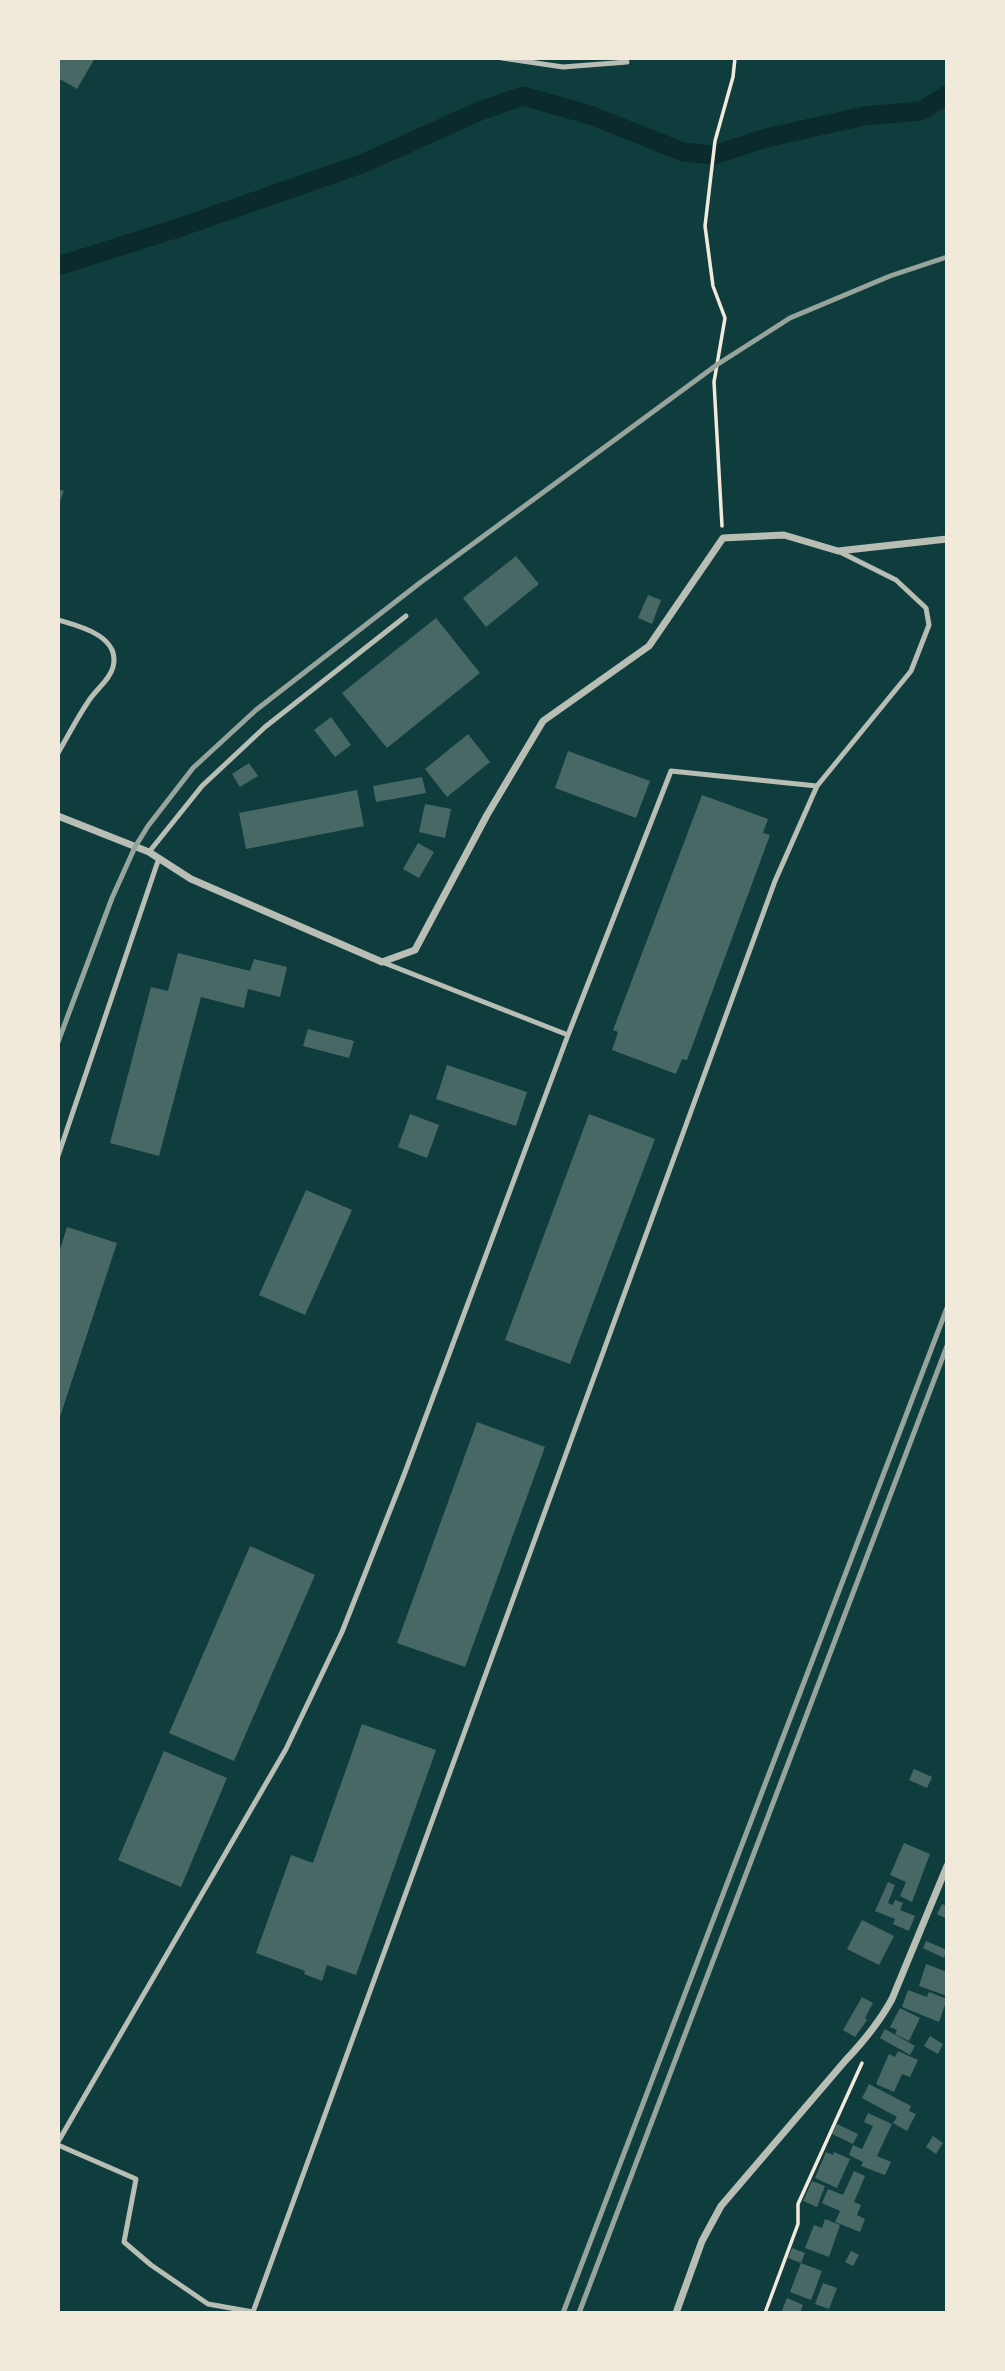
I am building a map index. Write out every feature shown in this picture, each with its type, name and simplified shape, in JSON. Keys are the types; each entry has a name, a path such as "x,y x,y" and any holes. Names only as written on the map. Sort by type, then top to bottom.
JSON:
{"street":[{"path":"58,816 149,852 191,879 382,962 415,950 487,815 543,722 649,646 723,538 784,535 838,551 947,539"},
{"path":"676,2313 702,2241 721,2206 837,2070 868,2038 880,2020 892,1999 947,1866"}],"lane":[{"path":"502,58 563,67 626,62"},
{"path":"817,786 671,771 342,1632 286,1749 58,2143 136,2179 124,2242 151,2265 208,2304 253,2312 775,881 817,786 911,671 929,625 926,608 896,580 838,551"},
{"path":"149,852 202,786 265,727 407,616"},
{"path":"58,620 93,631 110,647 114,665 89,699 58,753"},
{"path":"58,1156 159,858"},
{"path":"382,962 568,1035"}],"path":[{"path":"723,538 715,382 725,318 713,286 705,226 716,141 733,77 735,58"},
{"path":"765,2313 798,2224 798,2204 863,2063"}],"building":[{"path":"58,58 95,58 77,89 58,78"},
{"path":"58,489 64,491 58,506"},
{"path":"516,556 539,584 486,627 463,598"},
{"path":"648,595 661,600 652,624 638,618"},
{"path":"436,618 480,673 387,748 342,693"},
{"path":"331,717 351,745 335,757 314,730"},
{"path":"468,734 490,762 447,797 425,769"},
{"path":"568,751 650,781 636,818 555,788"},
{"path":"249,763 258,776 240,787 232,774"},
{"path":"422,777 426,793 376,802 373,786"},
{"path":"357,790 364,826 246,849 239,813"},
{"path":"702,795 768,819 763,833 770,835 687,1060 682,1059 676,1074 612,1050 618,1032 613,1030"},
{"path":"425,804 451,809 445,838 419,832"},
{"path":"418,843 434,852 419,878 403,869"},
{"path":"178,953 250,971 254,959 287,967 280,997 248,989 244,1008 201,997 159,1156 110,1143 151,987 168,991"},
{"path":"308,1029 354,1041 349,1058 303,1046"},
{"path":"447,1065 527,1092 516,1126 436,1099"},
{"path":"410,1114 439,1125 427,1158 398,1147"},
{"path":"589,1114 655,1139 570,1364 505,1340"},
{"path":"306,1190 352,1210 305,1315 259,1295"},
{"path":"67,1227 117,1243 58,1423 58,1256"},
{"path":"477,1422 545,1447 465,1667 397,1643"},
{"path":"250,1546 315,1575 234,1761 169,1733"},
{"path":"362,1724 436,1750 356,1975 327,1965 322,1981 304,1974 305,1971 256,1953 291,1855 313,1863"},
{"path":"164,1751 227,1778 181,1887 118,1860"},
{"path":"914,1769 932,1777 927,1788 909,1780"},
{"path":"904,1843 930,1854 912,1902 900,1896 906,1882 890,1875"},
{"path":"888,1882 895,1885 888,1903 893,1905 895,1900 903,1903 900,1910 915,1916 909,1931 893,1924 895,1919 875,1911"},
{"path":"942,1904 947,1906 947,1919 937,1914"},
{"path":"862,1920 894,1936 879,1965 847,1949"},
{"path":"926,1941 947,1950 944,1958 923,1948"},
{"path":"926,1964 947,1972 947,1996 919,1986"},
{"path":"908,1990 927,1997 929,1992 947,1999 939,2022 902,2007"},
{"path":"862,1997 873,2003 865,2018 867,2020 855,2037 843,2030"},
{"path":"900,2008 920,2018 909,2041 895,2034 897,2030 890,2027"},
{"path":"885,2029 915,2046 910,2055 880,2038"},
{"path":"930,2036 943,2044 938,2054 924,2046"},
{"path":"898,2051 918,2060 910,2077 902,2074 894,2092 876,2084 889,2054 895,2057"},
{"path":"869,2084 911,2106 909,2111 916,2114 907,2131 893,2123 897,2117 862,2098"},
{"path":"868,2113 892,2124 877,2156 891,2162 885,2175 861,2166 863,2162 849,2155 853,2145 862,2149 873,2126 864,2122"},
{"path":"837,2124 858,2134 853,2144 832,2134"},
{"path":"933,2136 943,2143 936,2154 926,2147"},
{"path":"826,2152 833,2155 834,2152 850,2159 837,2188 815,2178"},
{"path":"854,2171 865,2176 854,2202 861,2205 857,2215 865,2219 860,2232 835,2222 840,2211 822,2203 828,2189 843,2195"},
{"path":"812,2181 825,2186 817,2207 803,2201"},
{"path":"825,2219 840,2225 829,2257 805,2248 814,2225 822,2228"},
{"path":"792,2248 805,2253 801,2263 788,2258"},
{"path":"851,2251 859,2255 853,2266 845,2262"},
{"path":"801,2263 822,2271 811,2300 790,2292"},
{"path":"823,2283 837,2288 829,2309 815,2304"},
{"path":"787,2298 803,2305 800,2313 781,2313"}],"waterway":[{"path":"58,266 178,228 364,163 480,111 523,96 590,115 683,152 714,155 766,138 864,116 921,111 947,95"}],"railway":[{"path":"58,1042 112,898 135,847 193,768 256,710 421,582 718,364 790,318 890,276 947,257"},
{"path":"563,2313 947,1308"},
{"path":"579,2313 947,1346"}]}
